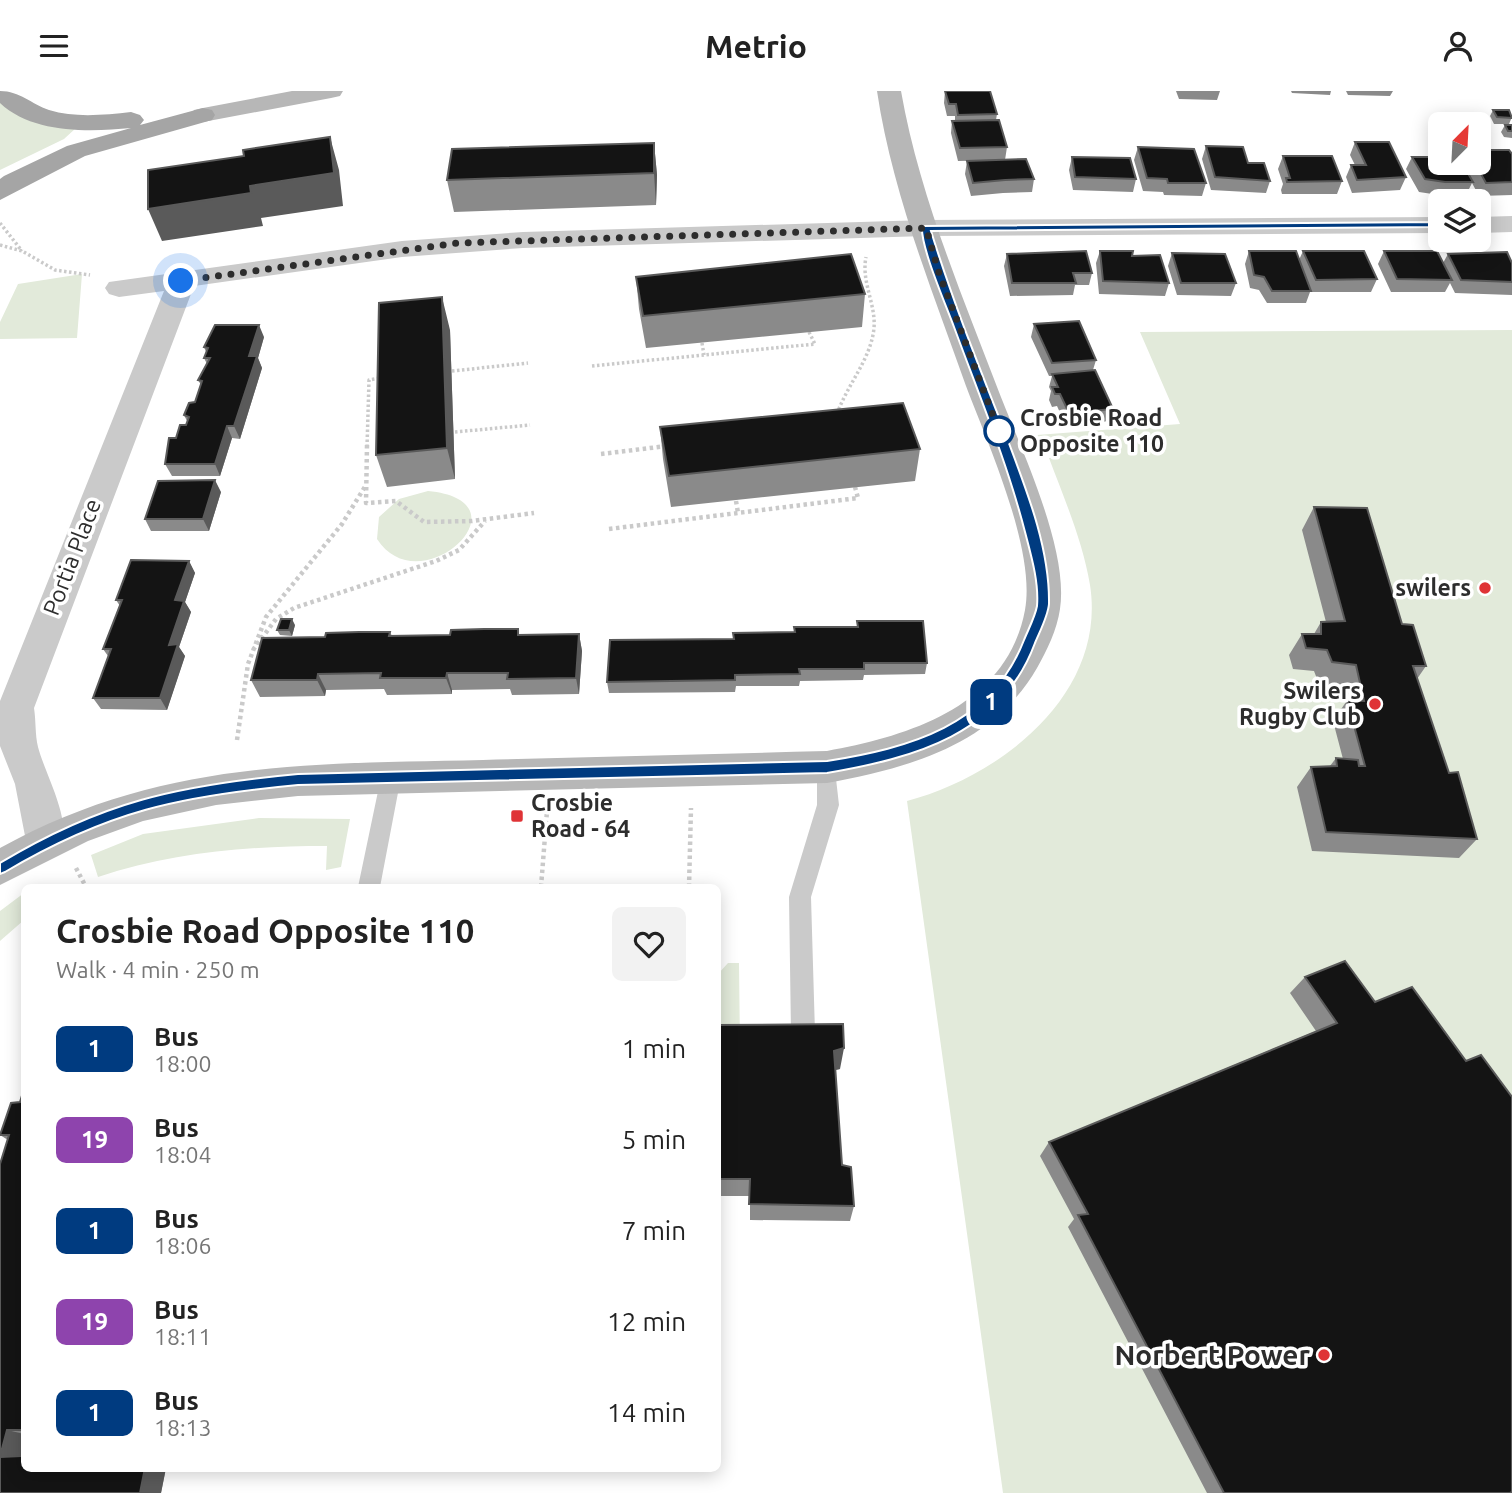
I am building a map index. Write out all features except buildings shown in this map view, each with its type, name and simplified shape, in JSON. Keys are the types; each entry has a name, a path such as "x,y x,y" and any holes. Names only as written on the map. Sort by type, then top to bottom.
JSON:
{"main road":[{"path":"1,91 18,105 61,119 112,121 181,114 203,115"},
{"path":"0,192 13,181 76,151 203,115"}],"street":[{"path":"203,115 331,91"},
{"path":"0,868 59,851 99,818 158,799 219,787 298,780 827,767 882,758 959,728 992,701 1019,670 1043,606 1039,561 1020,488 939,273 889,91"},
{"path":"1491,225 1512,224"},
{"path":"118,288 458,243 926,228 1428,225"},
{"name":"Portia Place","path":"59,851 19,746 16,708 32,660 181,281"}],"lane":[{"path":"803,1033 800,897 828,805 827,767"},
{"path":"370,884 391,777"}],"path":[{"path":"0,223 22,251"},
{"path":"0,245 22,251 55,270 88,273 92,278 118,288"},
{"path":"837,416 862,364 874,328 865,269 868,255"},
{"path":"592,366 815,344 809,332"},
{"path":"702,343 704,355"},
{"path":"452,371 528,363"},
{"path":"388,377 369,380 366,503 396,501 424,522 534,513"},
{"path":"455,432 530,425"},
{"path":"368,441 378,440"},
{"path":"601,454 676,445"},
{"path":"237,740 251,654 266,617 342,524 367,485"},
{"path":"609,529 858,498 855,487"},
{"path":"736,501 738,513"},
{"path":"251,654 276,619 294,608 436,561 459,550 486,519"},
{"path":"688,884 691,808"},
{"path":"541,884 547,811"},
{"path":"59,851 84,884"}],"green space":[{"path":"0,101 76,128 64,139 0,170"},
{"path":"82,274 77,338 0,339 0,322 18,284"},
{"path":"1512,330 1512,1493 1003,1493 907,801 943,789 978,772 1011,750 1040,725 1064,695 1082,661 1091,625 1087,569 1049,458 1060,457 1055,444 1041,444 1037,435 1180,424 1140,332"},
{"path":"428,491 458,499 470,512 469,528 458,544 440,556 418,561 396,557 377,539 379,517 399,499"},
{"path":"259,818 350,819 341,867 326,870 327,846 269,847 183,856 98,877 91,855 143,834"},
{"path":"21,895 21,923 0,941 0,911"},
{"path":"728,963 739,963 740,1047 721,1046 721,971"}],"bus line":[{"name":"1","path":"0,868 46,841 99,818 158,799 219,787 298,780 827,767 882,758 928,742 959,728 992,701 1019,670 1033,639 1043,606 1039,561 1020,488 939,273 926,228 1428,225"}],"place":[{"name":"Crosbie Road Opposite 110","path":"999,431"},
{"name":"swilers","path":"1485,588"},
{"name":"Swilers Rugby Club","path":"1375,704"},
{"name":"Crosbie Road - 64","path":"517,816"},
{"name":"Norbert Power","path":"1324,1355"}],"route":[{"path":"181,281 458,243 926,228 939,273 1002,439 999,431"}]}
